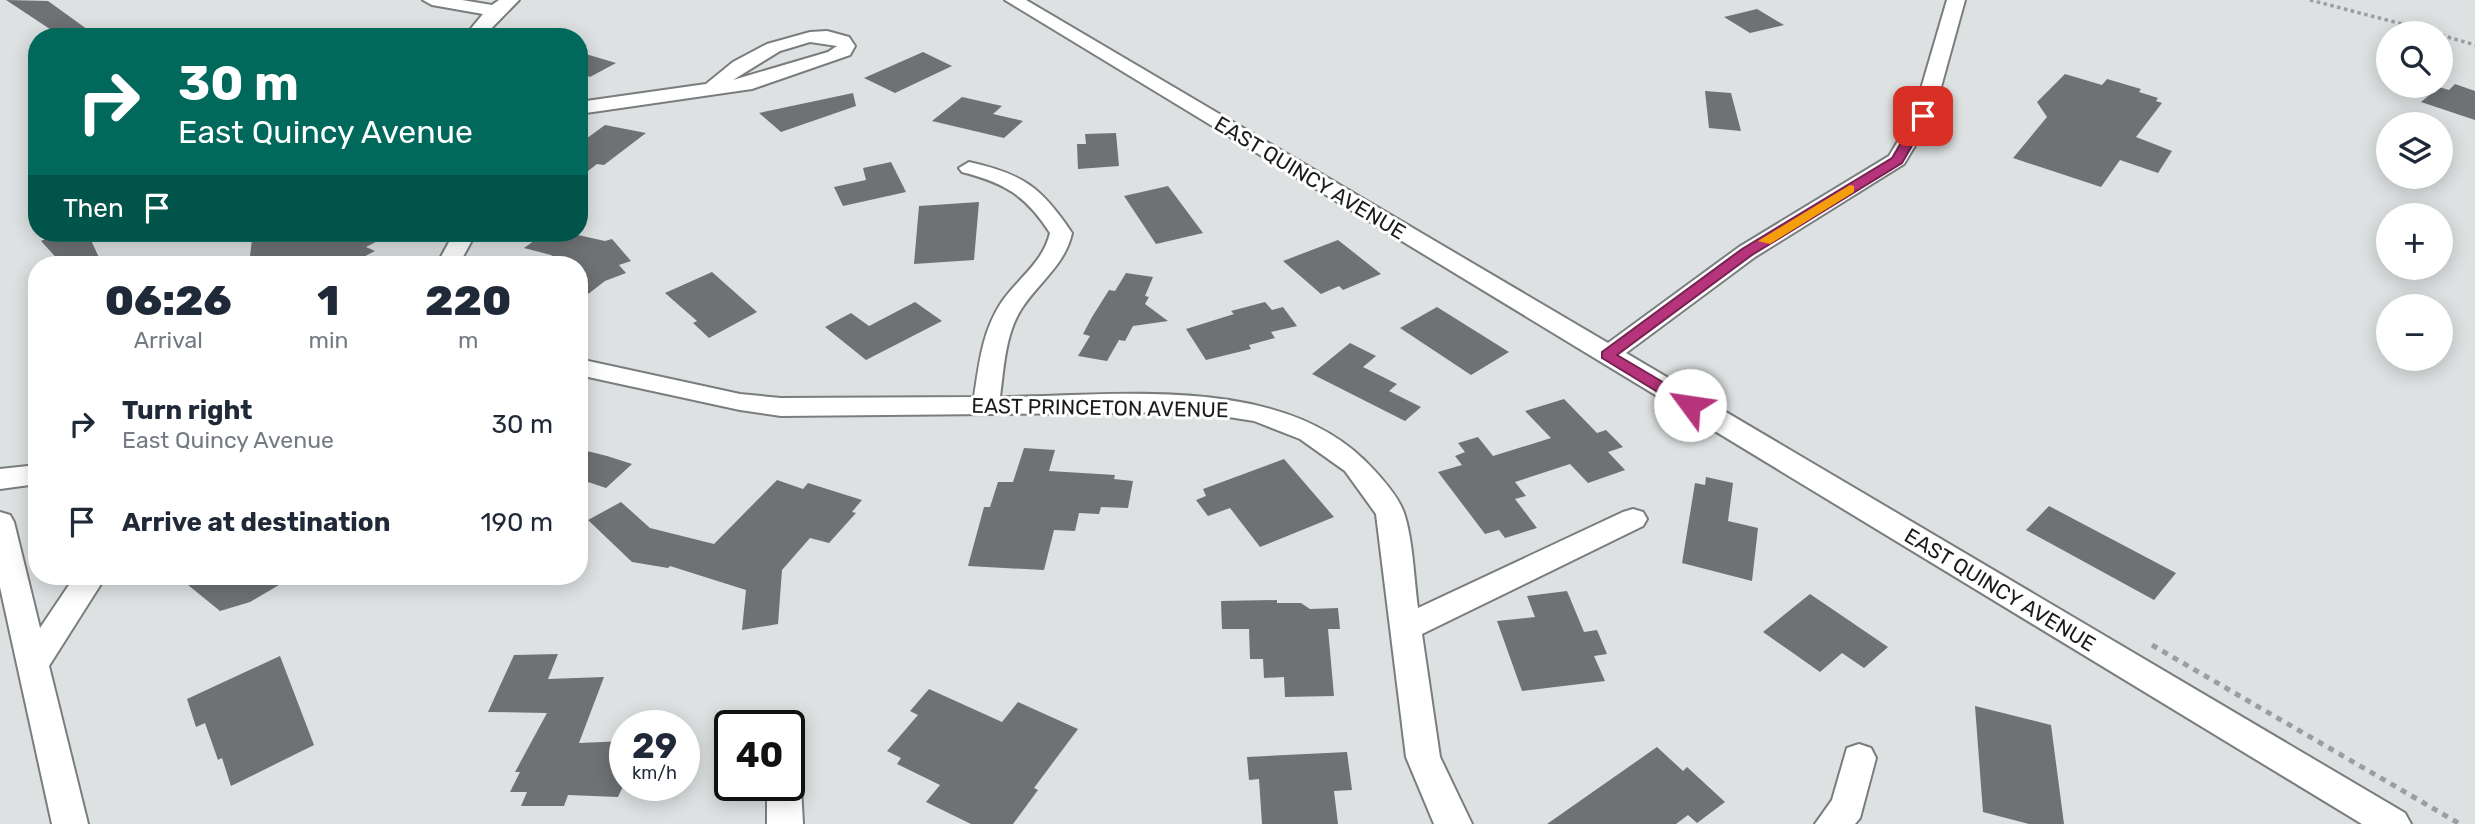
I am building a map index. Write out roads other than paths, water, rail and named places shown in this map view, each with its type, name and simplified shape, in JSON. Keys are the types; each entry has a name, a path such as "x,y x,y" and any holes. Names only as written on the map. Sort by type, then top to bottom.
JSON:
{"street":[{"path":"432,0 495,10"},
{"path":"480,28 495,10 510,0"},
{"name":"EAST QUINCY AVENUE","path":"1014,0 2393,824"},
{"path":"1607,355 1747,252 1897,160 1923,116 1956,0"},
{"path":"588,107 752,83 835,56 844,51 846,46 843,41 825,35 802,39 750,57 713,87"},
{"path":"969,168 1003,176 1044,207 1053,217 1060,233 1056,252 1006,313 999,330 986,406"},
{"name":"EAST PRINCETON AVENUE","path":"588,369 740,402 781,407 1224,406 1301,428 1353,460 1376,487 1390,513 1423,757 1446,813 1454,824"},
{"path":"0,479 28,475"},
{"path":"1407,627 1633,519"},
{"path":"0,522 70,824"},
{"path":"32,666 85,585"},
{"path":"1833,824 1848,807 1859,758"},
{"path":"784,801 785,824"}]}
